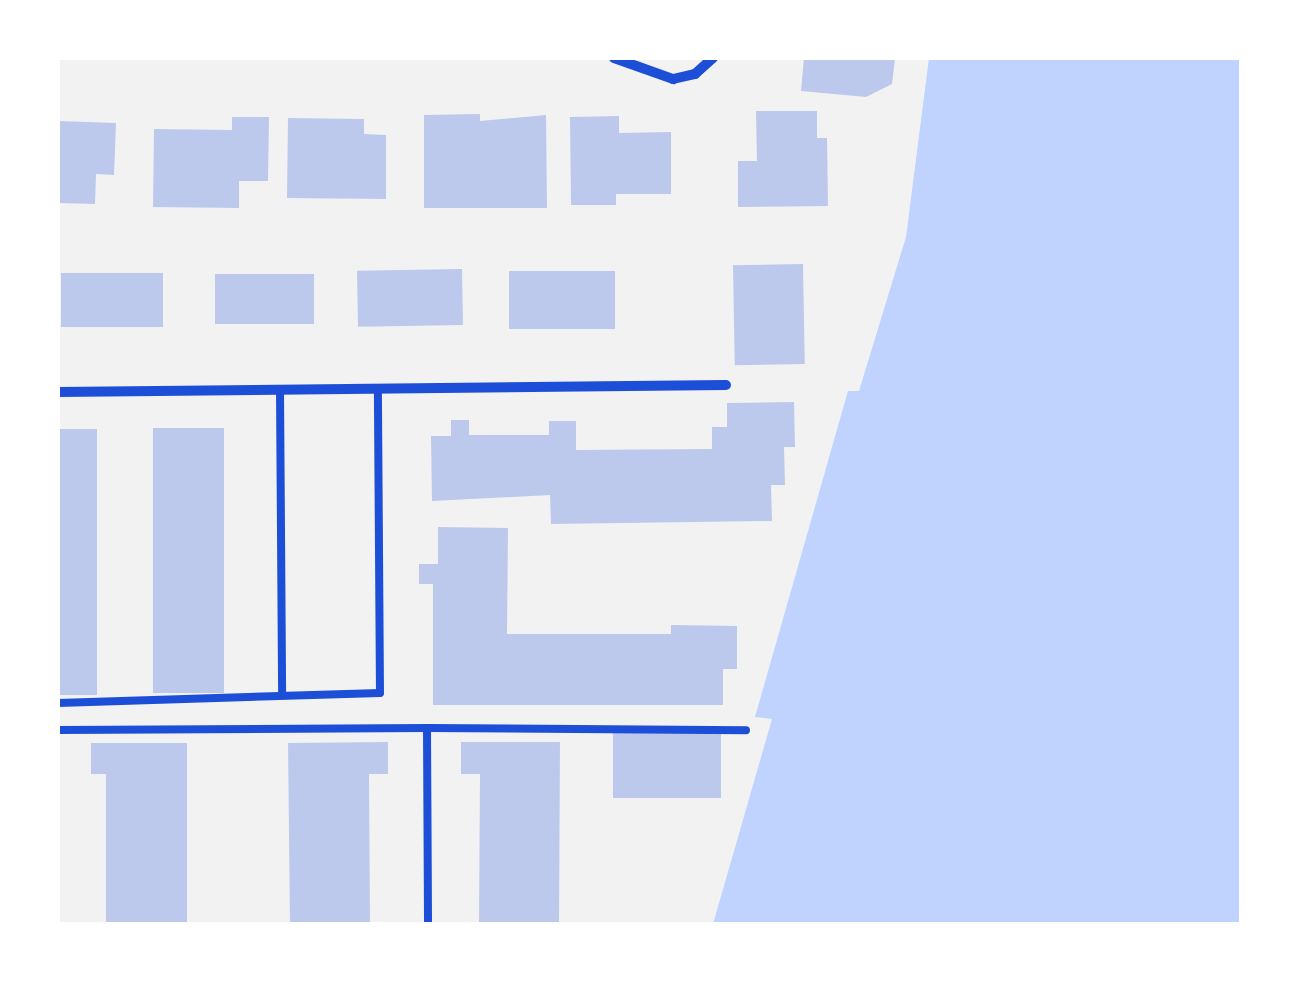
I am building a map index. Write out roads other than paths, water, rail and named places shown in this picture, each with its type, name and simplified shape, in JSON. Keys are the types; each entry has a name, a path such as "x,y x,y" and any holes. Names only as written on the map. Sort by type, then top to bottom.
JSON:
{"street":[{"path":"614,58 673,79 695,74 713,58"},
{"path":"58,392 726,385"}],"lane":[{"path":"58,702 380,694 378,388"},
{"path":"280,389 282,694"},
{"path":"426,728 428,924"},
{"path":"58,730 746,730"}],"water":[{"path":"929,58 1241,58 1241,924 713,924 772,719 755,717 848,391 859,391 906,237"}]}
